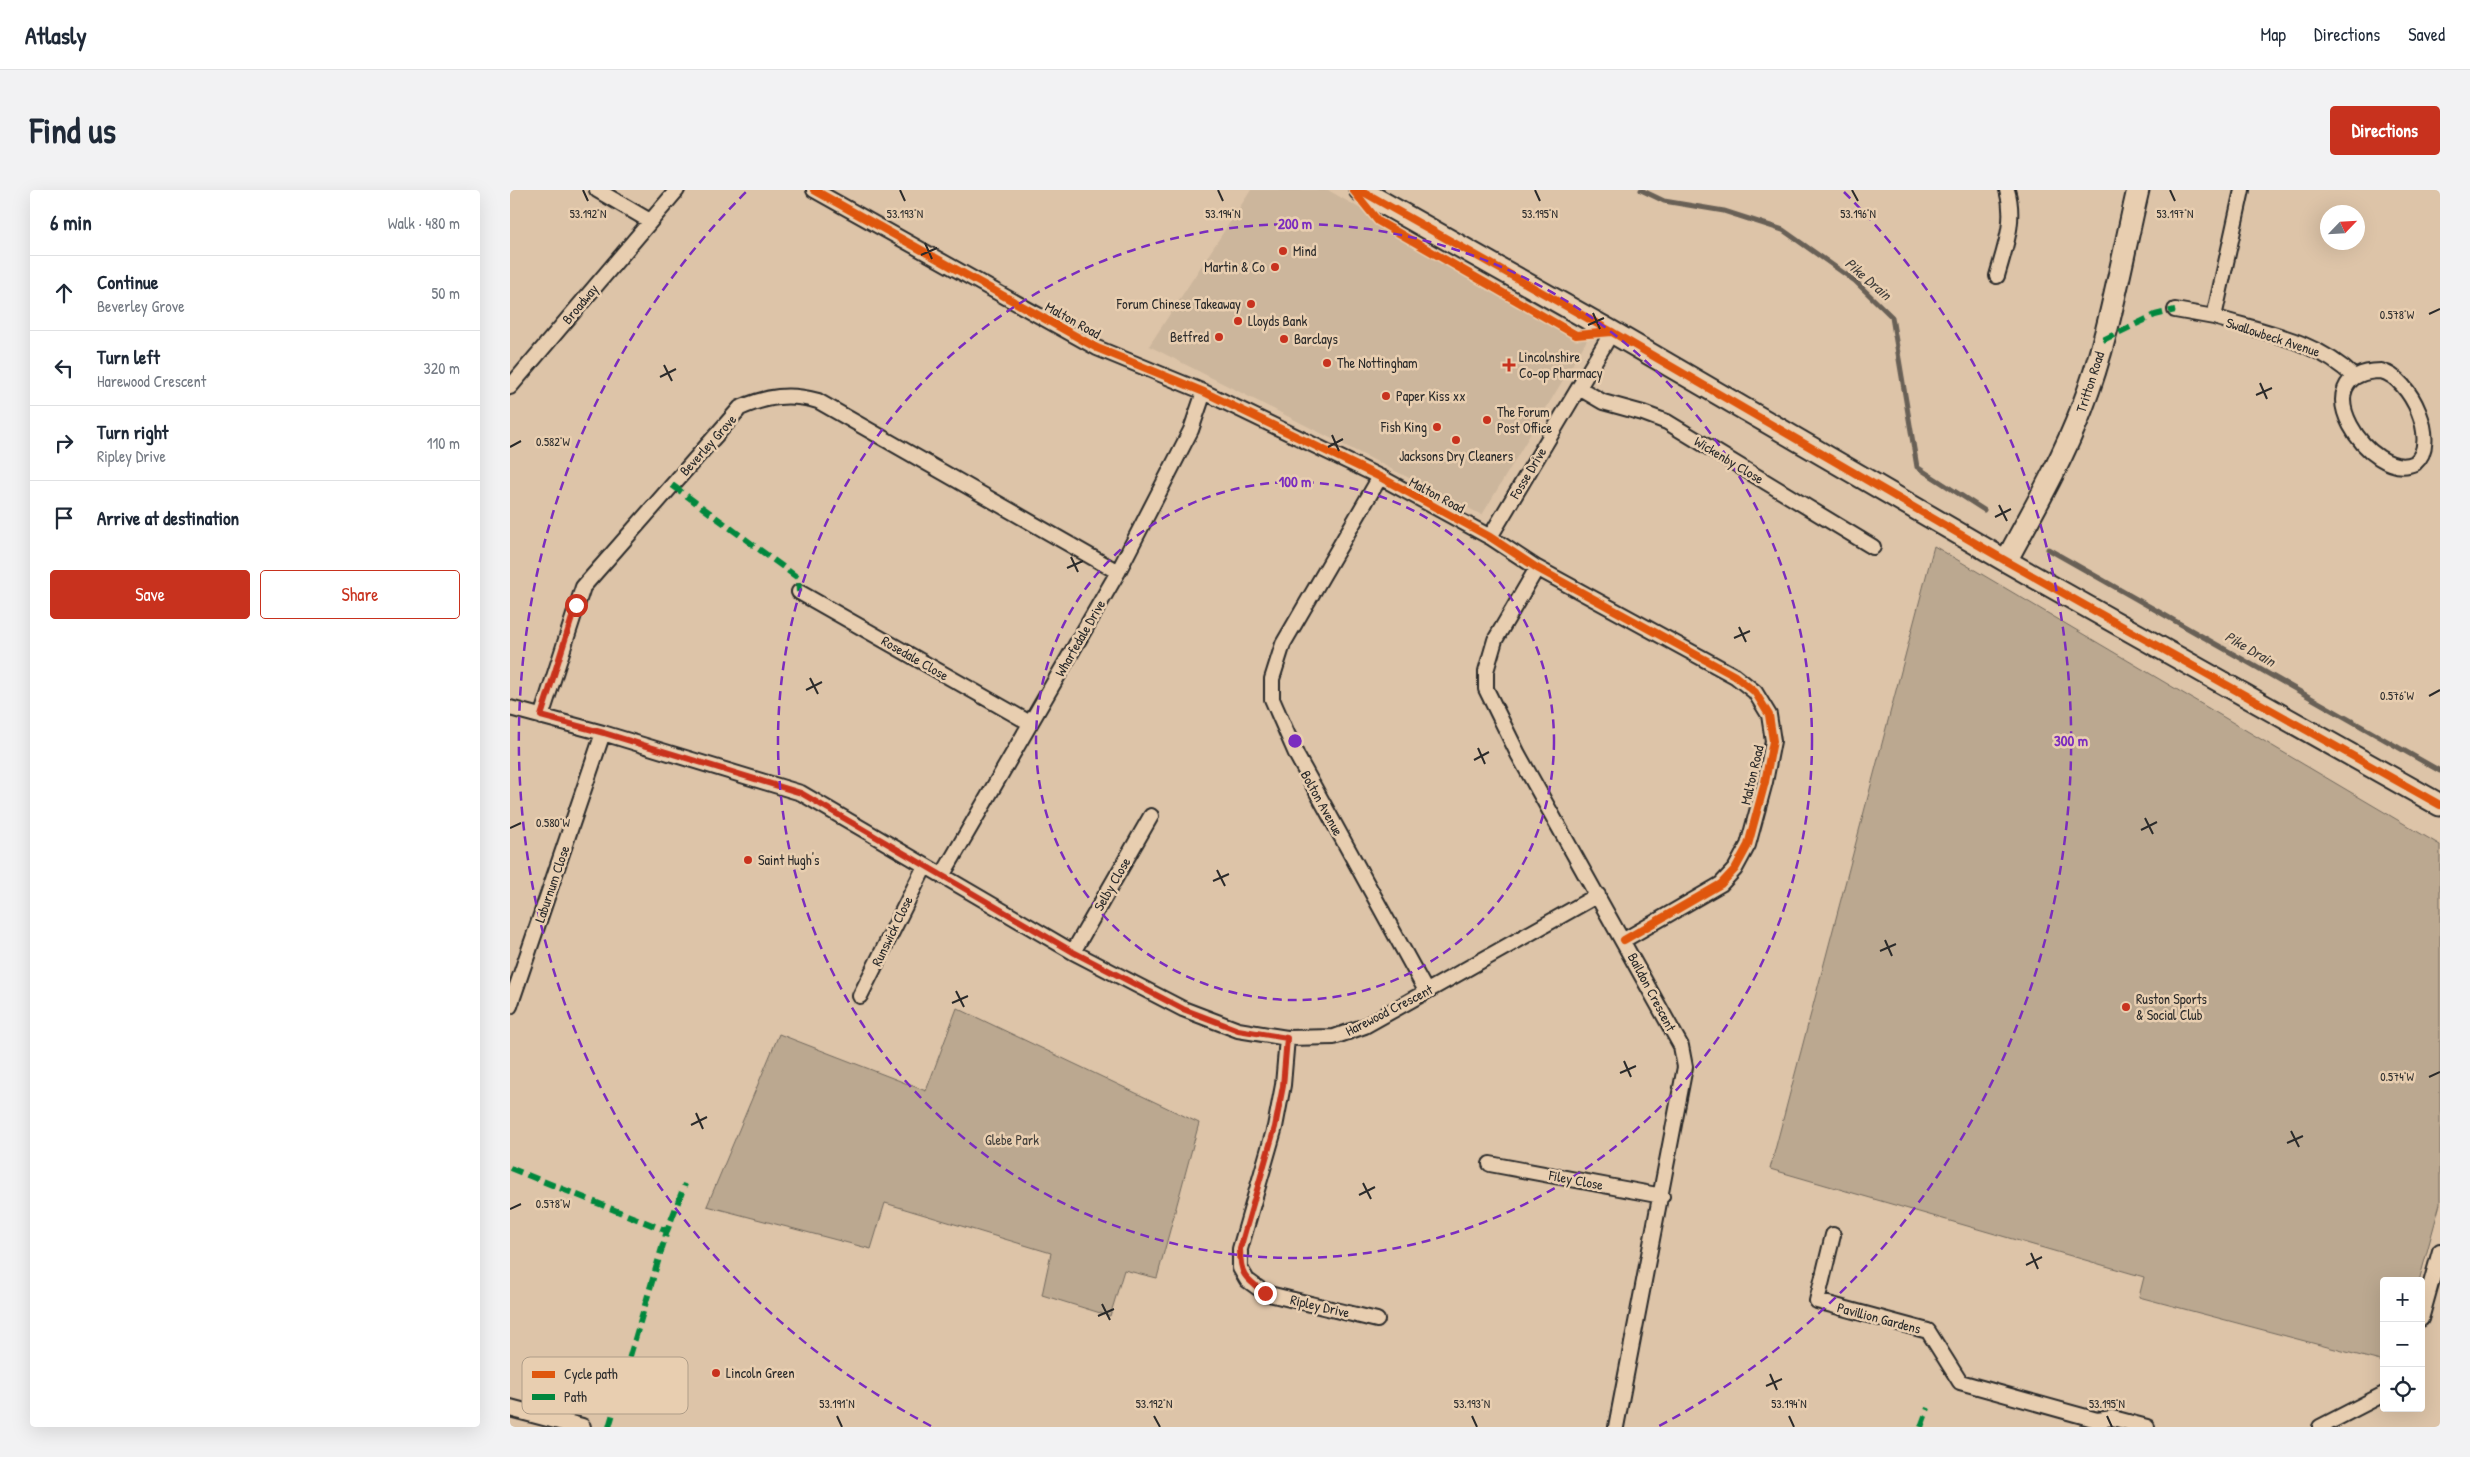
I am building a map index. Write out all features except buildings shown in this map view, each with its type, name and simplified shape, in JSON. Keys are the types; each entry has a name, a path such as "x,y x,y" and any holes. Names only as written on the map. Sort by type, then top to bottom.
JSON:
{"main road":[{"path":"1360,190 1612,332 2006,561 2440,805"},
{"name":"Tritton Road","path":"2006,561 2058,463 2082,408 2103,340 2138,190"}],"street":[{"path":"597,190 650,222 677,190"},
{"name":"Malton Road","path":"814,190 1097,348 1204,392 1380,478 1490,537 1537,568 1735,676 1755,692 1769,715 1773,741 1765,782 1748,845 1735,869 1721,884 1624,940"},
{"path":"1997,276 2012,219 2012,204 2008,190"},
{"name":"Swallowbeck Avenue","path":"2214,317 2242,190"},
{"name":"Broadway","path":"510,387 650,222"},
{"name":"Swallowbeck Avenue","path":"2175,310 2214,317 2322,352 2341,364 2354,377"},
{"name":"Fosse Drive","path":"1490,537 1612,332"},
{"path":"2381,371 2397,378 2428,416 2433,439 2425,455 2415,463 2400,467 2387,463 2376,456 2348,424 2342,404 2344,393 2354,377 2360,374 2381,371"},
{"name":"Wickenby Close","path":"1579,388 1603,402 1667,422 1873,547"},
{"name":"Wharfedale Drive","path":"942,876 1118,572 1191,430 1204,392"},
{"name":"Beverley Grove","path":"541,716 583,587 740,408 761,399 798,395 818,401 1118,572"},
{"name":"Bolton Avenue","path":"1380,478 1283,644 1272,679 1272,699 1297,756 1426,991"},
{"name":"Baildon Crescent","path":"1537,568 1495,640 1486,671 1486,689 1518,754 1624,940 1681,1046 1684,1067 1662,1196 1616,1427"},
{"name":"Rosedale Close","path":"799,592 1030,723"},
{"name":"Harewood Crescent","path":"510,708 604,733 801,793 1073,952 1183,1009 1238,1030 1287,1038 1334,1038 1365,1026 1598,895"},
{"name":"Laburnum Close","path":"510,1006 604,733"},
{"name":"Selby Close","path":"1073,952 1151,816"},
{"name":"Runswick Close","path":"860,996 925,866"},
{"name":"Ripley Drive","path":"1287,1038 1283,1086 1275,1127 1240,1249 1240,1268 1247,1280 1265,1293 1377,1320"},
{"name":"Filey Close","path":"1490,1164 1662,1196"},
{"name":"Pavillion Gardens","path":"1833,1235 1817,1301 1928,1331 1960,1382 2097,1420 2114,1418 2147,1427"},
{"path":"2425,1305 2440,1251"},
{"path":"2320,1427 2380,1396"},
{"path":"533,1414 582,1427"}],"shaded area":[{"path":"1251,190 1328,190 1587,340 1482,515 1149,346"}],"green space":[{"name":"Ruston Sports & Social Club","path":"1934,546 2440,845 2440,1204 2420,1277 2380,1277 2380,1361 2139,1297 2144,1277 1770,1169"},
{"name":"Glebe Park","path":"957,1008 1199,1123 1157,1278 1124,1270 1110,1316 1042,1295 1051,1253 885,1203 871,1249 707,1206 779,1034 926,1091"}],"waterway":[{"name":"Pike Drain","path":"1641,190 1664,201 1724,211 1783,230 1855,281 1892,317 1917,467 1984,510"},
{"name":"Pike Drain","path":"2048,549 2440,771"}],"marked path":[{"path":"2103,340 2155,315 2175,310"},
{"path":"672,485 798,578 799,592"},
{"path":"510,1168 667,1231"},
{"path":"630,1357 667,1231 685,1184"},
{"path":"1921,1427 1928,1408"},
{"path":"609,1427 613,1414"}],"cycle path":[{"path":"814,190 1097,348 1204,392 1380,477 1490,537 1537,568 1735,676 1755,692 1769,715 1773,741 1765,782 1748,845 1735,869 1721,884 1624,940"},
{"path":"1353,190 1378,221 1576,335 1612,332"},
{"path":"1360,190 1612,332 2006,561 2440,805"}],"place":[{"name":"Mind","path":"1283,251"},
{"name":"Martin & Co","path":"1275,267"},
{"name":"Forum Chinese Takeaway","path":"1251,304"},
{"name":"Lloyds Bank","path":"1238,321"},
{"name":"Betfred","path":"1219,337"},
{"name":"Barclays","path":"1284,339"},
{"name":"The Nottingham","path":"1327,363"},
{"name":"Lincolnshire Co-op Pharmacy","path":"1509,365"},
{"name":"Paper Kiss xx","path":"1386,396"},
{"name":"The Forum Post Office","path":"1487,420"},
{"name":"Fish King","path":"1437,427"},
{"name":"Jacksons Dry Cleaners","path":"1456,440"},
{"name":"Saint Hugh's","path":"748,860"},
{"name":"Ruston Sports & Social Club","path":"2126,1007"},
{"name":"Lincoln Green","path":"716,1373"}],"route":[{"path":"576,605 541,716 604,733 801,793 1073,952 1183,1009 1238,1030 1287,1038 1283,1086 1275,1127 1240,1249 1240,1268 1247,1280 1265,1293"}]}
